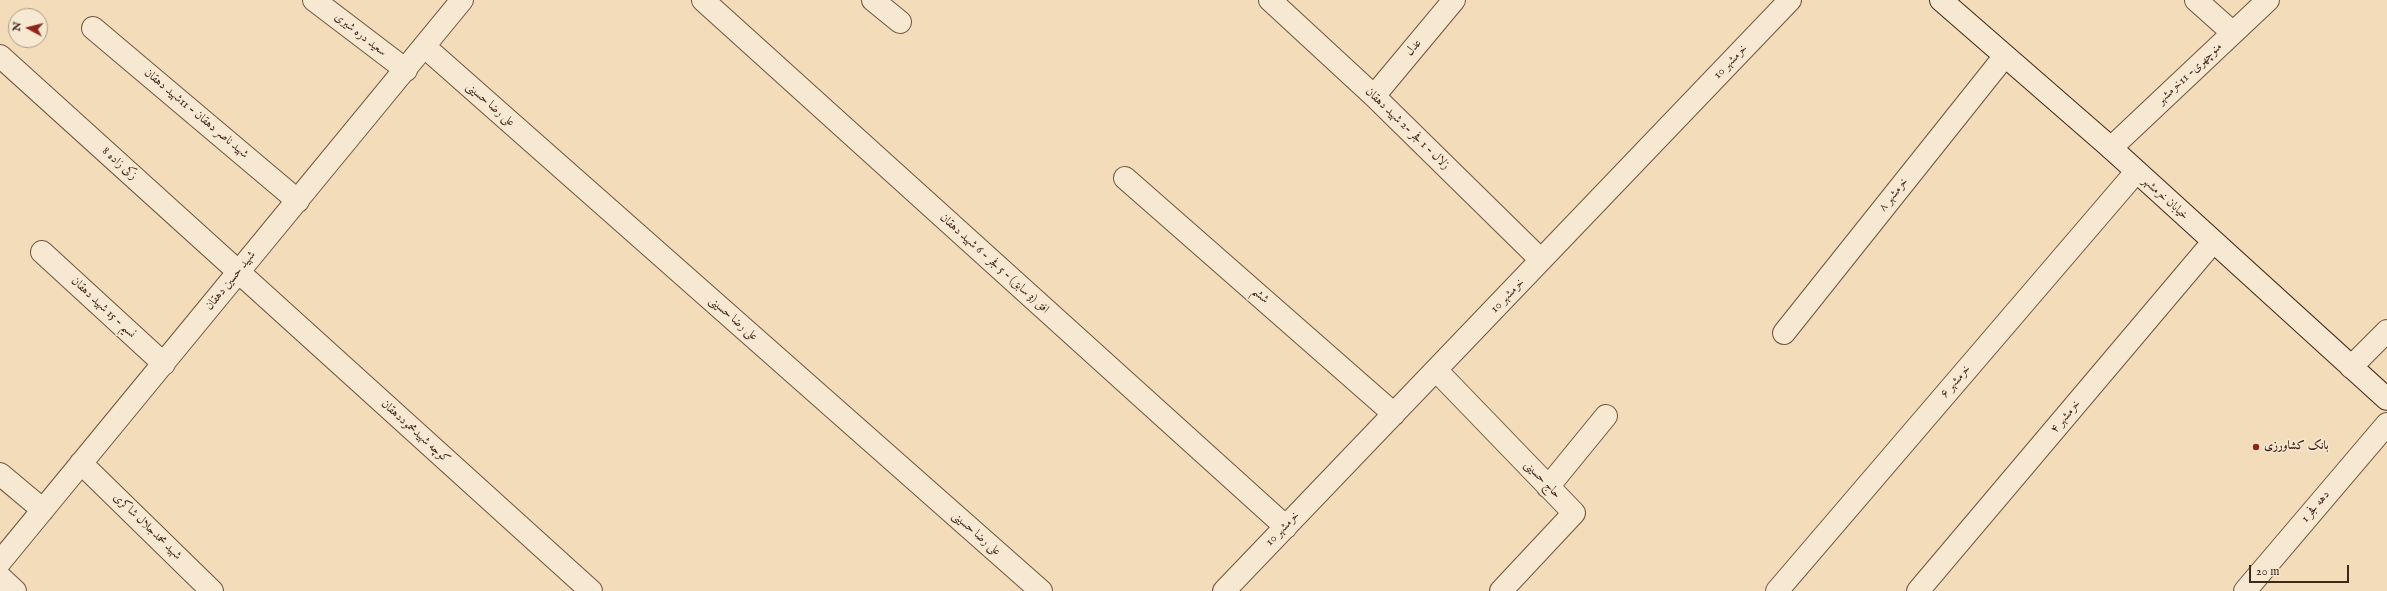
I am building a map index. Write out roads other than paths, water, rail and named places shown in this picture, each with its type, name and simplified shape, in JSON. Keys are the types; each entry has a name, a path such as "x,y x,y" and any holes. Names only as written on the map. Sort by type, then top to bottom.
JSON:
{"street":[{"name":"سعید دره شیری","path":"314,0 406,70"},
{"name":"شهید حسین دهقان","path":"0,562 425,47 462,0"},
{"name":"افق (3 سابق) - 5 فجر - 6 شهید دهقان","path":"703,0 1286,527"},
{"path":"873,0 900,22"},
{"name":"زلال - 1 فجر -2 شهید دهقان","path":"1270,0 1374,96 1542,260"},
{"name":"عدل","path":"1374,96 1454,0"},
{"name":"خرمشهر 10","path":"1224,591 1790,0"},
{"name":"خیابان خرمشهر","path":"1941,0 2004,57 2111,148 2351,368 2387,399"},
{"path":"2196,0 2233,33"},
{"name":"منوچهری- 11خرمشهر","path":"2111,148 2268,0"},
{"name":"شهید ناصر دهقان - 11شهید دهقان","path":"93,28 298,201"},
{"name":"علی رضا حسینی","path":"425,47 1041,591"},
{"name":"زکی زاده 8","path":"0,56 239,272"},
{"name":"خرمشهر ۸","path":"1784,333 2004,57"},
{"name":"خرمشهر ۶","path":"1777,591 2136,172"},
{"name":"ششم","path":"1125,178 1394,414"},
{"name":"خرمشهر ۴","path":"1918,591 2213,242"},
{"name":"نسیم - 15 شهید دهقان","path":"42,252 164,364"},
{"name":"کوچه شهیدمحموددهقان","path":"239,272 591,591"},
{"path":"2351,368 2387,331"},
{"name":"حاج حسینی","path":"1436,370 1574,513 1501,591"},
{"path":"1548,487 1606,416"},
{"name":"دهه فجر 1","path":"2244,591 2387,424"},
{"name":"شهید محمدجلال شاکری","path":"81,463 212,591"},
{"path":"0,474 43,510"},
{"path":"0,577 14,591"}],"place":[{"name":"بانک کشاورزی","path":"2256,447"}]}
